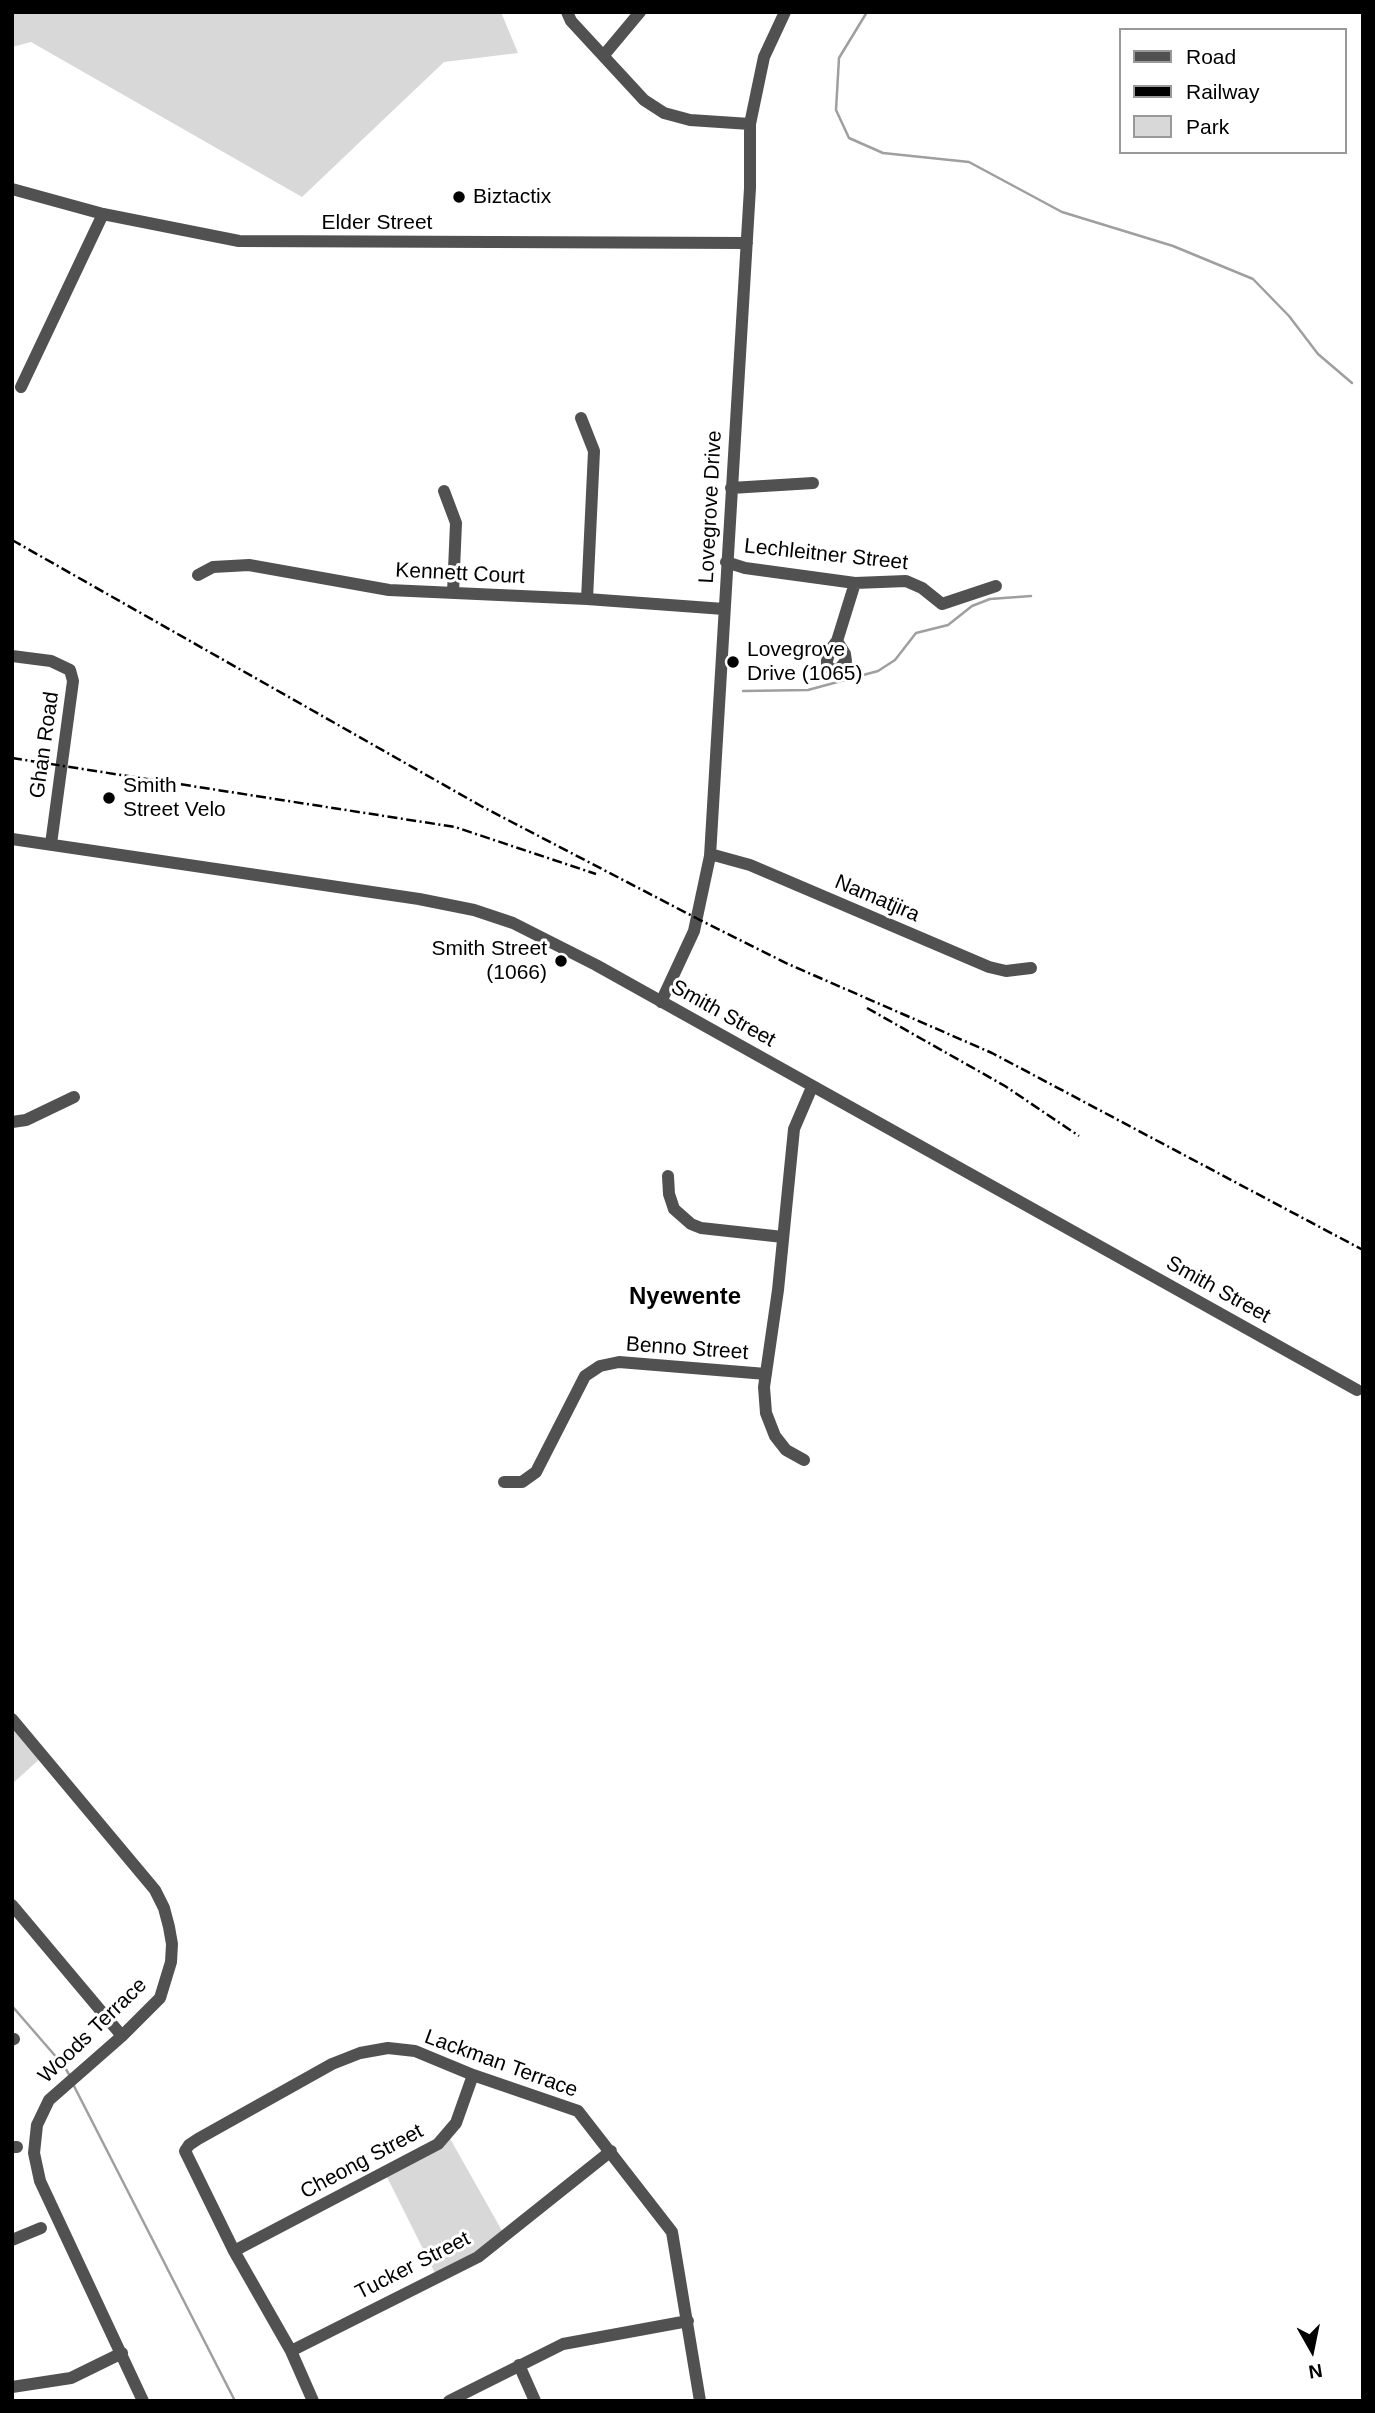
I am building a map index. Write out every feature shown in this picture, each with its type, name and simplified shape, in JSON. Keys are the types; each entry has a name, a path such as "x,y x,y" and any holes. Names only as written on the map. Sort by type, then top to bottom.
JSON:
{"street":[{"path":"567,12 571,21 644,100 664,113 690,120 750,124"},
{"path":"604,55 639,12"},
{"name":"Lovegrove Drive","path":"661,1002 694,932 707,879 747,243 750,124 764,58 785,12"},
{"name":"Elder Street","path":"12,189 103,214 239,241 747,243"},
{"path":"21,387 103,214"},
{"path":"581,418 593,451 587,599"},
{"path":"731,488 813,483"},
{"path":"444,491 456,523 453,593"},
{"name":"Lechleitner Street","path":"726,562 745,569 855,583 906,580 922,587 942,604 996,586"},
{"name":"Kennett Court","path":"198,575 224,565 249,565 389,590 587,599 724,609"},
{"path":"838,640 855,583"},
{"name":"Ghan Road","path":"12,656 51,662 70,670 73,681 51,844"},
{"name":"Smith Street","path":"12,839 419,899 474,910 513,923 544,937 1357,1390"},
{"name":"Namatjira","path":"710,854 756,868 989,967 1006,971 1031,968"},
{"path":"804,1460 782,1446 771,1429 765,1406 765,1374 777,1301 794,1129 812,1087"},
{"path":"12,1122 26,1120 74,1097"},
{"path":"668,1176 669,1194 674,1209 691,1224 701,1228 783,1237"},
{"name":"Benno Street","path":"504,1482 522,1482 536,1472 586,1376 600,1366 620,1362 765,1374"},
{"name":"Woods Terrace","path":"12,1719 155,1890 164,1908 172,1944 168,1979 160,1998 50,2100 37,2125 34,2153 40,2181 143,2401"},
{"path":"12,1905 122,2036"},
{"name":"Lackman Terrace","path":"313,2401 291,2351 234,2251 185,2151 198,2138 332,2064 360,2053 388,2048 415,2051 473,2075 578,2111 672,2232 700,2401"},
{"name":"Cheong Street","path":"234,2251 438,2144 456,2123 473,2075"},
{"name":"Tucker Street","path":"291,2351 478,2257 611,2151"},
{"path":"12,2240 41,2228"},
{"path":"449,2401 563,2344 688,2321"},
{"path":"12,2387 71,2378 122,2353"},
{"path":"519,2365 535,2401"}],"green space":[{"path":"12,12 501,12 518,53 444,62 302,197 31,42 12,47"},
{"path":"12,1719 43,1756 12,1784"},
{"path":"448,2135 505,2236 437,2277 384,2171"}],"waterway":[{"path":"867,12 839,58 836,110 849,138 883,153 969,162 1062,212 1173,246 1253,279 1289,316 1318,354 1352,383"},
{"path":"743,691 808,690 878,671 895,660 916,633 948,625 972,606 990,599 1031,596"},
{"path":"12,2006 70,2076"},
{"path":"74,2086 235,2401"}],"railway":[{"path":"12,540 481,806 788,964 992,1053 1363,1250"},
{"path":"12,758 455,827 596,874"},
{"path":"867,1008 1005,1086 1079,1136"}],"place":[{"name":"Biztactix","path":"459,197"},
{"name":"Lovegrove Drive (1065)","path":"733,662"},
{"name":"Smith Street Velo","path":"109,798"},
{"name":"Smith Street (1066)","path":"561,961"}],"district":[{"name":"Nyewente","path":"685,1297"}]}
